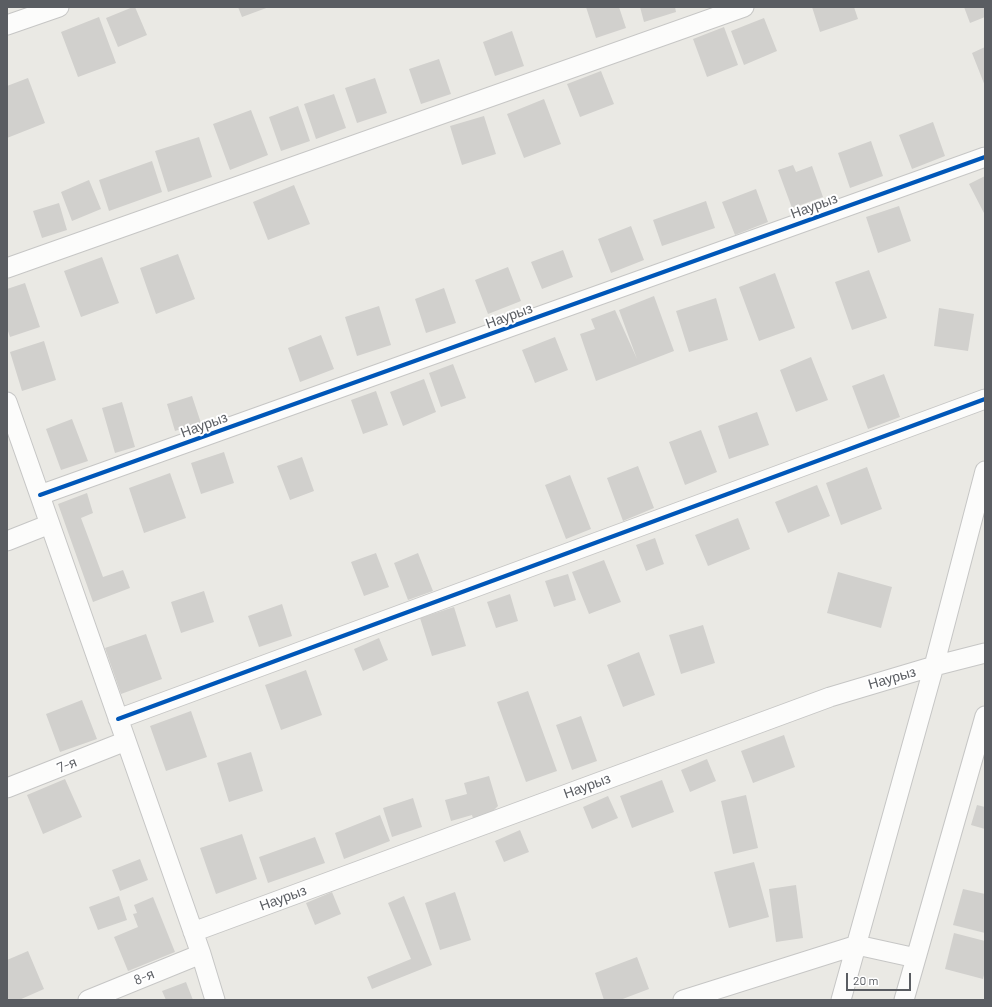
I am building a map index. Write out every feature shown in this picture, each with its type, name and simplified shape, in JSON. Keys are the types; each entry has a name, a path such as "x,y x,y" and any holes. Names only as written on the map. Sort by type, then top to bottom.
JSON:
{"street":[{"path":"7,25 59,7"},
{"path":"7,268 744,7"},
{"name":"Наурыз","path":"40,495 985,157"},
{"path":"118,719 985,399"},
{"path":"7,402 201,954 215,1000"},
{"path":"841,1000 934,666 985,471"},
{"path":"7,541 50,524"},
{"name":"Наурыз","path":"193,932 830,696 985,653"},
{"path":"904,1000 985,716"},
{"name":"7-я","path":"7,788 126,741"},
{"path":"683,1000 857,945 916,958"},
{"name":"8-я","path":"88,1000 201,954"}],"building":[{"path":"135,7 147,35 118,47 106,18"},
{"path":"238,7 269,7 242,17"},
{"path":"586,7 619,7 626,28 596,38"},
{"path":"640,7 675,7 676,12 644,22"},
{"path":"812,7 854,7 858,19 820,32"},
{"path":"964,7 985,7 985,17 970,23"},
{"path":"99,17 116,63 78,77 61,32"},
{"path":"764,18 777,51 744,65 731,31"},
{"path":"724,27 738,65 707,77 693,39"},
{"path":"512,31 524,66 495,76 483,42"},
{"path":"985,47 985,86 972,53"},
{"path":"439,59 451,94 421,104 409,69"},
{"path":"601,71 614,104 580,117 567,84"},
{"path":"28,78 45,123 7,138 7,86"},
{"path":"375,78 387,113 357,123 345,88"},
{"path":"334,94 346,128 316,139 304,104"},
{"path":"544,99 561,144 524,158 507,114"},
{"path":"298,106 310,141 281,151 269,117"},
{"path":"251,110 268,155 230,170 213,124"},
{"path":"484,116 496,154 462,165 450,126"},
{"path":"933,122 945,156 912,169 899,135"},
{"path":"199,137 212,177 168,192 155,151"},
{"path":"871,141 883,176 850,188 838,153"},
{"path":"152,161 162,192 109,211 99,180"},
{"path":"793,165 796,172 812,166 823,197 792,208 778,170"},
{"path":"985,176 985,215 969,184"},
{"path":"89,180 101,209 72,221 61,192"},
{"path":"294,185 310,224 268,240 253,202"},
{"path":"756,189 768,222 735,235 722,202"},
{"path":"706,201 715,228 662,246 653,220"},
{"path":"59,203 67,230 42,238 33,211"},
{"path":"899,206 911,241 878,253 866,217"},
{"path":"631,226 644,260 611,273 598,239"},
{"path":"563,250 573,277 542,289 531,262"},
{"path":"178,254 195,299 156,314 140,268"},
{"path":"102,257 119,303 81,317 64,271"},
{"path":"508,267 521,301 488,314 475,280"},
{"path":"869,270 887,318 852,330 835,282"},
{"path":"775,273 795,328 759,341 739,287"},
{"path":"25,283 40,327 10,337 7,328 7,289"},
{"path":"444,288 456,323 426,333 415,299"},
{"path":"654,296 674,351 596,381 580,334 595,329 591,319 615,310 637,359 619,310"},
{"path":"716,298 728,340 689,352 676,311"},
{"path":"379,306 391,345 357,356 345,317"},
{"path":"939,308 974,314 968,351 934,346"},
{"path":"321,335 334,369 300,382 288,348"},
{"path":"555,337 568,370 535,383 522,350"},
{"path":"44,341 56,380 22,391 10,352"},
{"path":"811,357 828,400 796,412 780,370"},
{"path":"453,364 466,398 441,407 429,373"},
{"path":"884,374 900,417 868,429 852,386"},
{"path":"424,379 436,412 403,426 390,392"},
{"path":"376,391 388,425 363,434 351,400"},
{"path":"192,396 201,423 175,431 167,404"},
{"path":"122,402 135,447 115,453 102,408"},
{"path":"757,412 769,445 729,459 718,426"},
{"path":"72,419 88,461 61,470 46,429"},
{"path":"701,430 717,472 685,485 669,442"},
{"path":"224,452 234,483 201,494 191,463"},
{"path":"302,457 314,491 290,500 277,466"},
{"path":"638,466 654,508 623,521 607,478"},
{"path":"867,467 882,509 841,525 826,483"},
{"path":"170,473 186,518 144,533 129,488"},
{"path":"570,475 591,529 566,539 545,485"},
{"path":"817,485 830,516 788,533 775,502"},
{"path":"87,493 93,513 81,518 103,577 123,570 130,588 93,602 58,504"},
{"path":"738,518 750,549 708,566 695,535"},
{"path":"655,538 664,564 646,571 636,545"},
{"path":"376,553 389,587 364,596 351,562"},
{"path":"418,553 433,591 408,600 394,563"},
{"path":"604,560 621,602 589,614 572,572"},
{"path":"838,572 892,587 881,628 827,613"},
{"path":"568,574 576,600 554,607 545,581"},
{"path":"204,591 214,622 181,633 171,602"},
{"path":"510,594 518,621 496,628 487,602"},
{"path":"282,604 292,636 259,647 248,616"},
{"path":"454,607 466,646 432,656 420,618"},
{"path":"703,625 715,663 681,674 669,635"},
{"path":"146,634 162,679 121,694 105,648"},
{"path":"379,638 388,660 363,671 354,649"},
{"path":"639,652 655,695 623,707 607,665"},
{"path":"306,670 322,715 281,730 265,685"},
{"path":"528,691 557,771 526,782 497,702"},
{"path":"82,700 97,739 60,752 46,714"},
{"path":"191,711 207,757 166,771 150,726"},
{"path":"581,716 597,761 572,770 556,725"},
{"path":"784,735 795,767 753,783 741,751"},
{"path":"251,752 263,791 229,802 217,763"},
{"path":"707,759 716,781 690,792 681,770"},
{"path":"489,776 498,806 485,819 474,822 472,815 451,821 445,800 467,794 464,783"},
{"path":"65,779 82,817 43,834 27,795"},
{"path":"662,780 674,812 632,828 620,796"},
{"path":"746,795 758,848 733,854 721,801"},
{"path":"608,796 618,818 592,829 583,807"},
{"path":"413,798 422,827 392,837 383,808"},
{"path":"977,805 985,807 985,829 971,825"},
{"path":"380,815 390,841 344,859 335,833"},
{"path":"520,830 529,852 504,862 495,841"},
{"path":"242,834 257,879 216,894 200,848"},
{"path":"315,837 325,863 268,883 259,857"},
{"path":"140,859 148,880 120,891 112,870"},
{"path":"754,862 769,917 729,928 714,872"},
{"path":"796,885 803,938 776,942 769,889"},
{"path":"963,889 985,894 985,933 953,925"},
{"path":"332,892 341,914 315,925 306,903"},
{"path":"455,892 471,940 440,950 425,903"},
{"path":"119,896 127,920 98,930 89,907"},
{"path":"404,896 432,965 372,989 367,977 411,959 388,903"},
{"path":"153,897 175,952 128,971 114,937 138,927 133,914 137,913 134,905"},
{"path":"954,933 985,941 985,971 983,979 945,969"},
{"path":"28,951 44,989 19,1000 7,1000 7,960"},
{"path":"637,957 649,989 620,1000 604,1000 595,973"},
{"path":"186,982 193,1000 166,1000 162,991"}],"cycle path":[{"path":"40,495 985,157"},
{"path":"118,719 985,399"}]}
